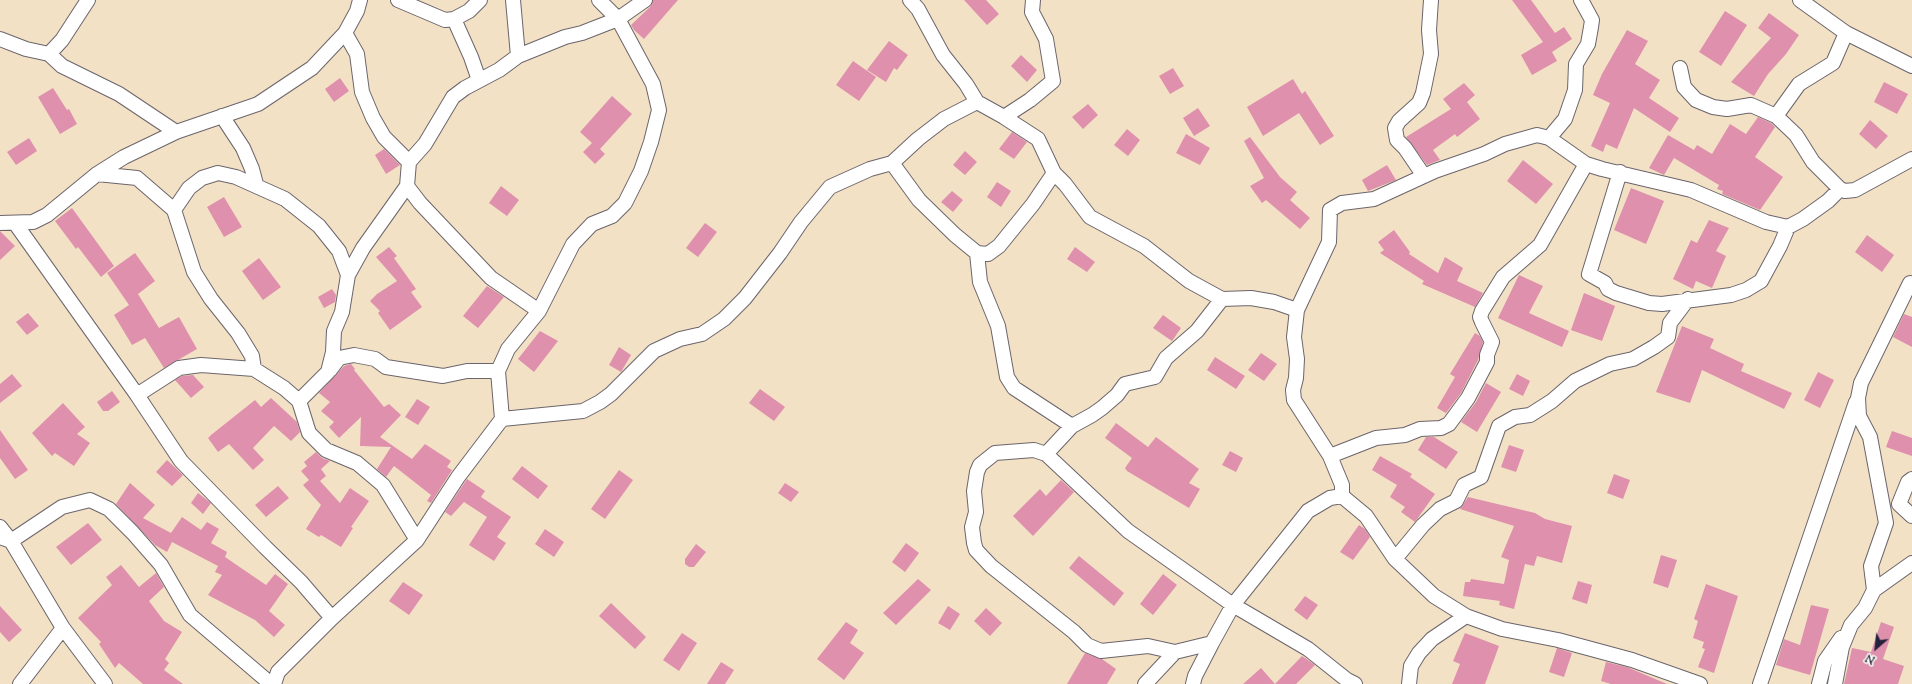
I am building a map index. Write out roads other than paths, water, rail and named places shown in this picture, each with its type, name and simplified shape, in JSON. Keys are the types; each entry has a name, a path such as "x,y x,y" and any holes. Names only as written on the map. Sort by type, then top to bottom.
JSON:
{"street":[{"path":"49,54 62,40 88,0"},
{"path":"0,224 33,222 47,215 98,174 124,157 176,132 258,104 312,68 345,33 357,11 360,0"},
{"path":"398,0 444,20 454,19 469,11 480,0"},
{"path":"512,0 518,56"},
{"path":"5,539 62,508 90,500 109,509 134,532 161,565 190,615 272,684 278,672 332,618 417,540 458,477 502,419 498,371 508,349 539,311 574,244 592,224 612,216 626,203 641,171 651,142 659,110 653,84 618,19 599,0"},
{"path":"328,372 333,352 334,331 342,312 348,275 362,248 407,186 409,162 425,144 453,97 465,88 500,70 518,56 565,37 582,33 618,19 644,0"},
{"path":"910,0 918,9 943,55 966,84 977,102 1038,139 1054,173 1065,184 1090,217 1144,246 1189,281 1222,299 1251,298 1274,302 1297,310"},
{"path":"1004,117 1030,100 1053,81 1046,39 1032,12 1033,0"},
{"path":"1424,176 1405,148 1397,140 1395,128 1399,121 1419,102 1422,93 1431,54 1431,0"},
{"path":"1550,138 1565,118 1575,90 1576,64 1588,44 1592,27 1592,20 1581,0"},
{"path":"1800,0 1846,33 1912,66"},
{"path":"454,19 479,80"},
{"path":"345,33 357,54 362,92 373,118 384,137 409,162"},
{"path":"1776,116 1799,84 1834,63 1846,33"},
{"path":"0,39 26,49 49,54 62,66 119,94 176,132"},
{"path":"1680,68 1684,87 1696,100 1713,107 1727,109 1751,105 1776,116 1796,135 1813,162 1840,189 1845,191 1855,190 1912,159"},
{"path":"502,419 583,410 600,402 612,394 654,351 680,339 702,334 724,319 745,298 780,253 801,222 830,187 870,169 892,163 918,139 944,119 977,102"},
{"path":"222,116 243,148 252,169 256,184"},
{"path":"1342,496 1342,485 1330,456 1294,400 1293,390 1296,378 1297,359 1294,337 1297,310 1329,242 1330,210 1342,203 1374,198 1424,176 1537,134 1550,138 1586,164 1691,190 1766,222 1788,227"},
{"path":"892,163 919,200 955,235 977,253 988,254 999,246 1033,204 1054,173"},
{"path":"1330,456 1376,438 1405,435 1420,429 1441,428 1449,424 1468,398 1487,362 1487,355 1492,342 1480,317 1482,311 1503,276 1540,245 1586,164"},
{"path":"1620,172 1589,274 1605,283 1608,289 1616,293 1649,303 1662,304 1688,299 1731,295 1746,290 1761,280 1780,246 1788,227 1803,219 1828,201 1840,189"},
{"path":"174,210 189,188 202,178 218,173 256,184 285,199 319,226 340,251 348,275"},
{"path":"98,174 137,178 174,210 194,272 211,299 238,333 252,356 254,369"},
{"path":"407,186 420,203 492,278 539,311"},
{"path":"16,223 181,460 301,582 332,618"},
{"path":"977,253 980,282 998,326 1007,377 1014,388 1072,426"},
{"path":"1760,684 1858,398 1861,383 1911,283"},
{"path":"1046,454 1072,426 1102,408 1117,395 1125,384 1155,377 1166,358 1197,331 1222,299"},
{"path":"1395,559 1423,524 1440,508 1456,501 1464,485 1481,476 1499,426 1515,417 1530,415 1552,401 1575,381 1610,364 1633,359 1654,348 1668,337 1670,323 1688,299"},
{"path":"299,401 328,372 339,358 354,355 375,359 386,367 436,376 467,372 498,371"},
{"path":"137,395 179,368 202,365 254,369 284,388 299,401 309,433 326,450 357,463 383,485 417,540"},
{"path":"1858,398 1859,416 1870,438 1886,524 1871,566 1874,590"},
{"path":"1212,643 1175,652 1148,646 1101,651 1087,645 1074,632 991,566 976,550 972,527 976,512 974,491 977,472 980,465 995,453 1034,450 1046,454 1128,531 1233,605 1308,649 1350,683"},
{"path":"1912,480 1908,482 1899,504 1912,516"},
{"path":"1194,684 1195,676 1233,605 1308,511 1330,498 1342,496 1366,516 1395,559 1434,596 1466,616 1502,628 1558,640 1632,660 1700,684"},
{"path":"0,527 5,539 63,628 105,684"},
{"path":"1820,684 1825,661 1865,608 1874,590 1912,563"},
{"path":"1409,684 1411,666 1419,653 1432,640 1466,616"},
{"path":"1835,684 1842,647 1851,625"},
{"path":"20,684 63,628"},
{"path":"1145,684 1175,652"}]}
